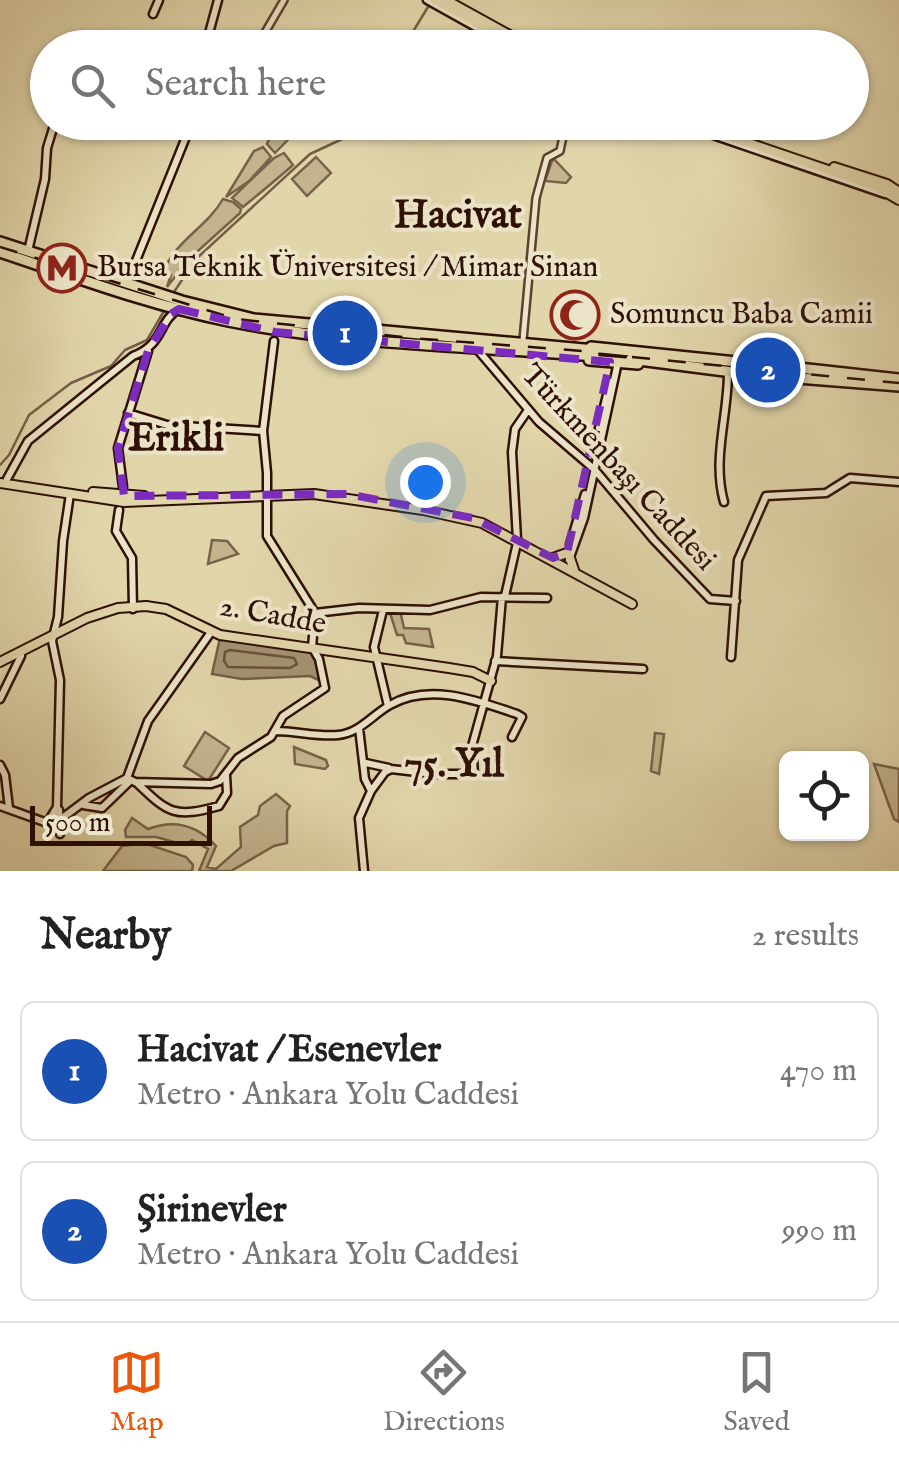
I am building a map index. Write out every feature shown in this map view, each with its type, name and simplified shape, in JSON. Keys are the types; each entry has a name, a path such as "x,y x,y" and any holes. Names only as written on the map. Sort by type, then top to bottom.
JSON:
{"highway":[{"path":"0,242 27,256 179,306 264,328 479,348 596,354 614,349"},
{"path":"0,253 27,256 126,284 157,298"},
{"path":"179,306 269,321 596,354 728,373 899,382"},
{"path":"434,336 523,340 596,354"},
{"path":"614,349 606,356 748,374"},
{"path":"614,349 625,358 769,365 899,382"}],"main road":[{"path":"153,14 158,0"},
{"path":"210,30 218,0"},
{"path":"427,0 440,2 497,30"},
{"path":"440,2 484,30"},
{"path":"440,2 490,30"},
{"path":"27,256 46,179 49,140"},
{"path":"126,284 185,140"},
{"path":"728,140 899,201"},
{"path":"740,140 875,186 899,201"},
{"path":"756,140 899,190"},
{"path":"133,608 132,558 116,530 121,499 118,448 148,351 179,306"},
{"path":"0,765 5,775 4,807 35,819 55,821 131,780 210,784 226,774 238,758 260,746 276,731 283,716 324,688 313,649 315,613 269,544 263,431 274,340 273,333 264,328"},
{"path":"274,340 278,332 285,331"},
{"name":"Türkmenbaşı Caddesi","path":"479,348 528,410 593,468 710,599 736,601"},
{"path":"2,482 28,441 133,356 148,351"},
{"path":"593,468 613,368 625,358"},
{"path":"565,564 625,358"},
{"path":"724,502 719,473 728,373"},
{"path":"366,763 434,774 474,774 472,746 495,662 517,541 512,452 515,429 528,410"},
{"path":"128,413 168,425 263,431"},
{"path":"582,459 590,459 594,454"},
{"path":"731,657 738,560 766,496 826,492 854,480 899,483"},
{"path":"2,482 121,499 344,494 482,520 517,541"},
{"path":"2,482 121,499"},
{"path":"60,834 55,821 62,680 52,642 70,494"},
{"path":"266,494 346,497 482,523 565,564 632,604"},
{"path":"315,613 336,609 430,610 481,597 547,598"},
{"name":"2. Cadde","path":"0,664 52,642 72,626 104,612 133,608 166,609 220,634 313,649"},
{"name":"2. Cadde","path":"0,664 107,615 133,608 166,614 209,634 473,672 490,684"},
{"path":"382,610 376,658 388,706"},
{"path":"56,624 72,626"},
{"path":"131,780 148,721 209,634"},
{"path":"0,699 21,656"},
{"path":"495,662 643,669"},
{"path":"276,731 339,736 359,728 388,706 422,694 484,701 522,717 512,737"},
{"path":"359,728 365,778 371,791"},
{"path":"364,871 358,824 371,791 391,768"},
{"path":"131,780 166,809 182,815 219,806 227,793 226,774"},
{"path":"81,804 102,808 111,791"}],"street":[{"path":"266,30 284,0"},
{"path":"523,340 537,192 547,158 560,151 562,140"}],"highlighted area":[{"path":"179,309 275,332 610,362 567,553 553,558 473,518 347,494 124,496 118,448 148,351 171,314"}],"shaded area":[{"path":"269,140 288,140 275,153 267,144"},
{"path":"263,147 271,157 249,181 226,197 254,151"},
{"path":"284,153 293,165 287,171 243,207 232,198 274,158"},
{"path":"316,157 331,173 307,196 292,179"},
{"path":"553,158 571,177 566,183 545,181"},
{"path":"223,199 233,202 240,213 189,259 167,287 171,275 163,272 168,261"},
{"path":"212,540 227,541 238,554 208,564"},
{"path":"400,611 404,628 429,629 433,647 406,643 403,635 397,635 390,613"},
{"path":"205,732 229,748 208,781 184,766"},
{"path":"655,733 664,734 659,774 651,771"},
{"path":"294,747 326,760 328,766 325,769 295,764"},
{"path":"874,764 899,769 899,822 894,819"},
{"path":"276,794 290,806 287,843 274,846 231,871 199,871 208,849 192,840 185,845 156,837 126,837 125,830 132,818 148,829 176,824 193,829 216,846 207,867 216,869 241,847 240,827 258,815 260,806"},
{"path":"144,843 186,857 193,865 192,871 103,871 122,846"}],"water":[{"path":"220,638 314,651 325,683 310,676 242,679 212,674"}],"waterway":[{"path":"414,30 431,2"},
{"path":"172,295 196,259 310,154 340,140"},
{"path":"0,465 29,415 71,383 111,366 125,350 147,340 164,311"}],"railway":[{"path":"0,247 236,319 595,352"},
{"path":"632,357 899,383"}],"place":[{"name":"Bursa Teknik Üniversitesi / Mimar Sinan","path":"62,268"},
{"name":"Somuncu Baba Camii","path":"575,315"},
{"name":"Hacivat / Esenevler","path":"345,333"},
{"name":"Şirinevler","path":"768,370"}],"district":[{"name":"Hacivat","path":"458,216"},
{"name":"Erikli","path":"176,439"},
{"name":"75. Yıl","path":"454,765"}]}
